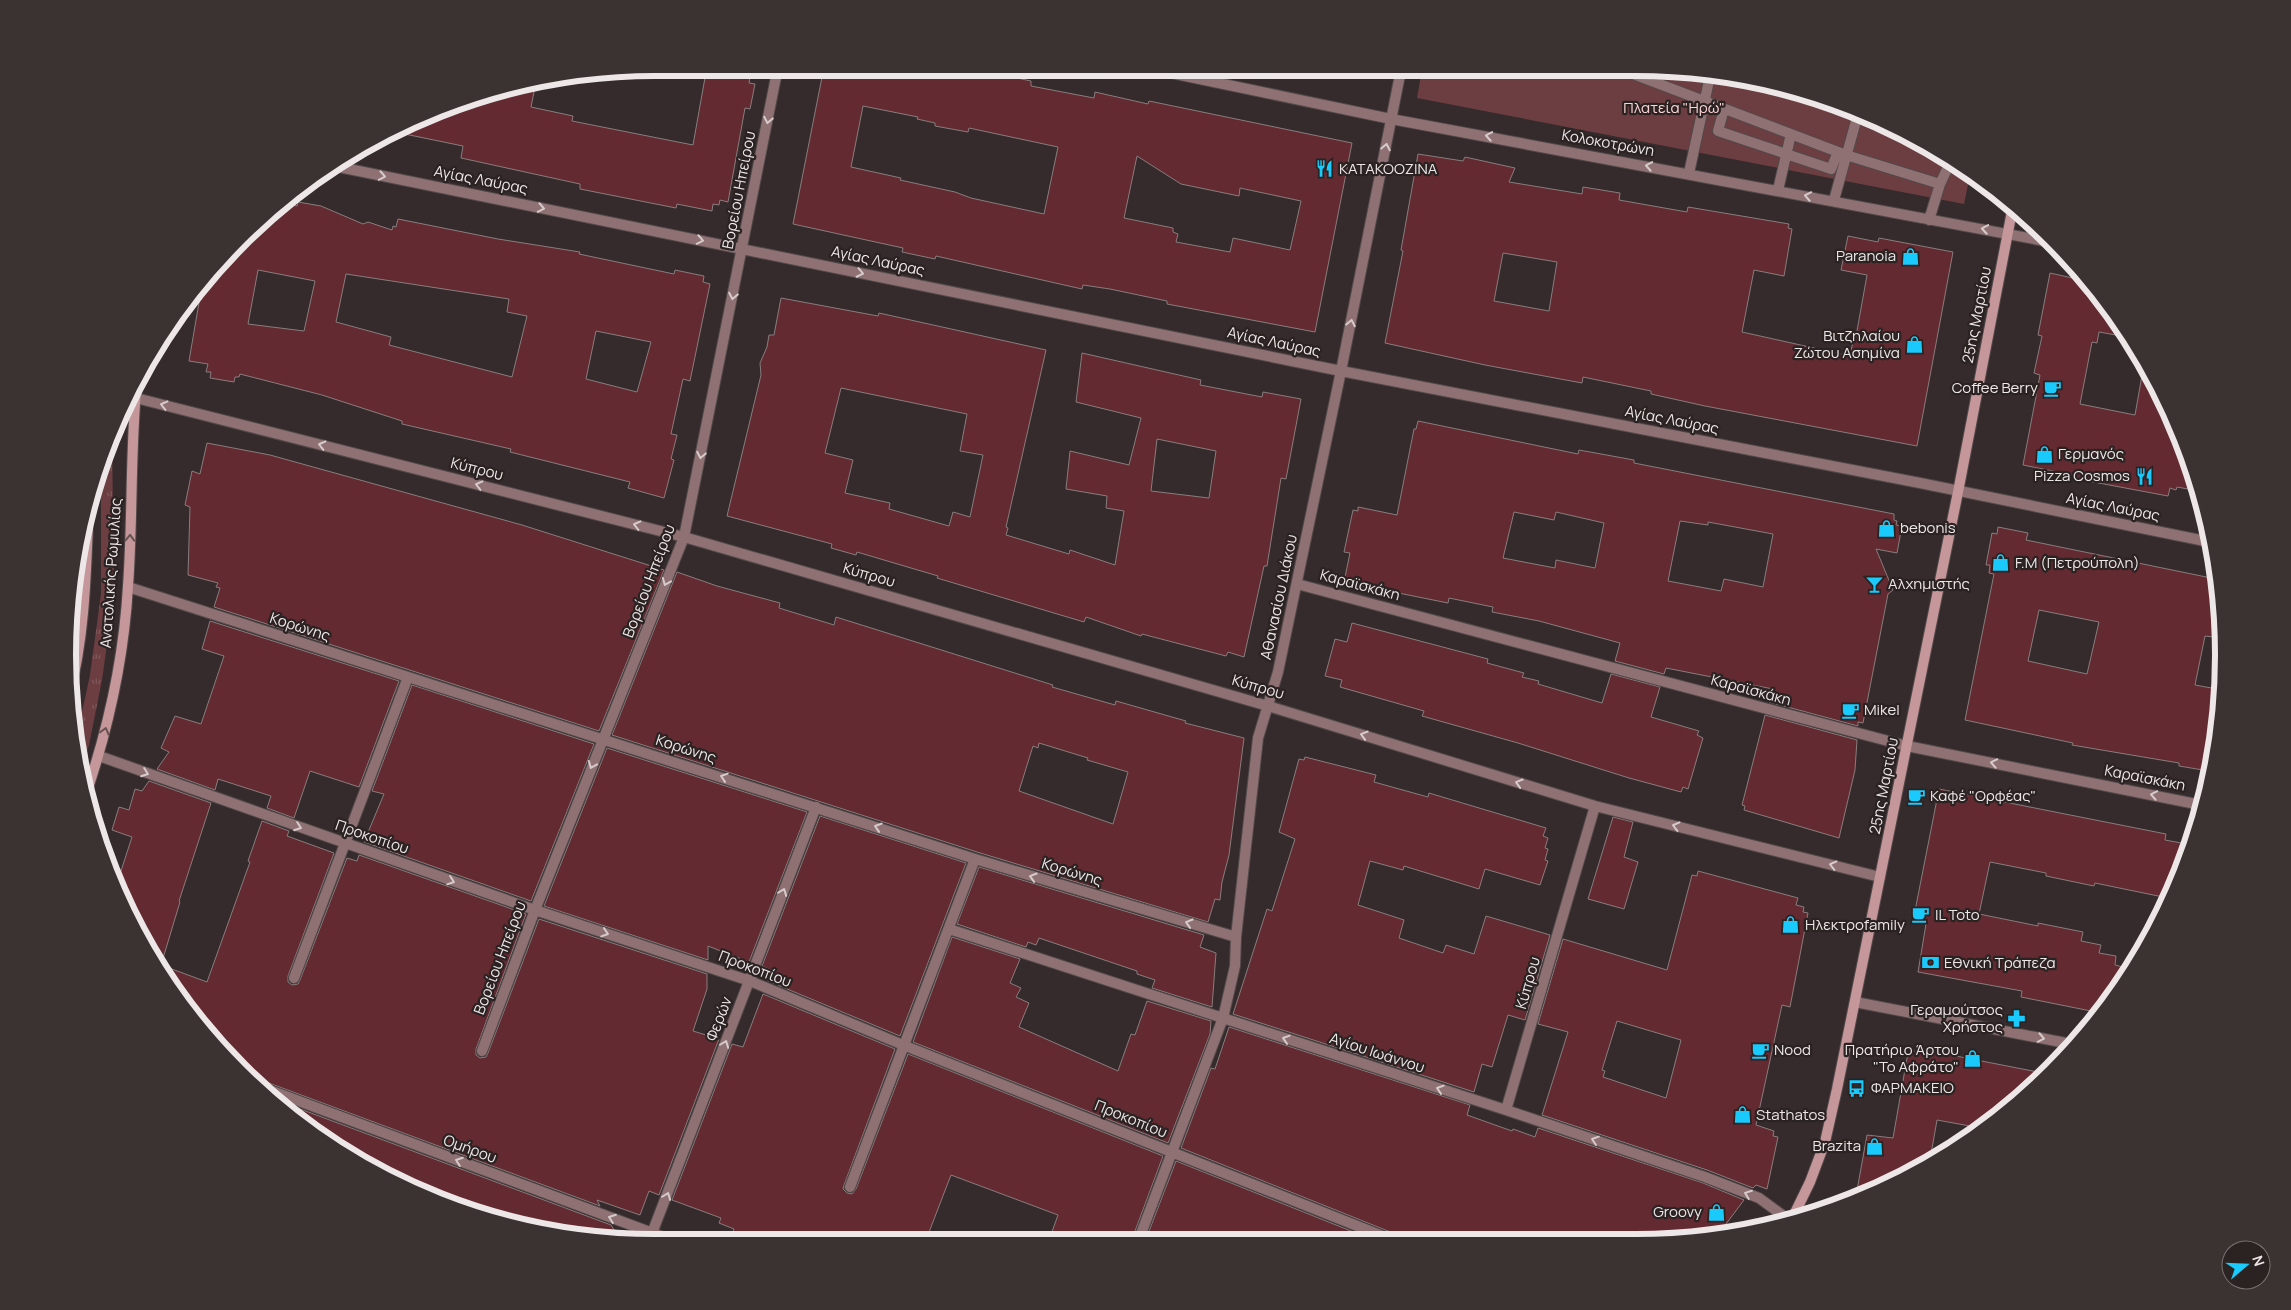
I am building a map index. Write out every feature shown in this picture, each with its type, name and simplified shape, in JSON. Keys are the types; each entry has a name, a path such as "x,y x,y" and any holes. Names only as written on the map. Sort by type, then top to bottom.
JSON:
{"main road":[{"name":"25ης Μαρτίου","path":"1794,1212 1810,1182 1825,1142 1907,746 2011,215"},
{"name":"Ανατολικής Ρωμυλίας","path":"90,781 99,756 120,668 128,586 131,410"},
{"name":"Ανατολικής Ρωμυλίας","path":"76,647 86,585 88,540"}],"street":[{"name":"Βορείου Ηπείρου","path":"482,1051 535,910 684,537 777,76"},
{"name":"Κολοκοτρώνη","path":"1189,76 1391,119 1834,200 2039,240"},
{"name":"Αθανασίου Διάκου","path":"1141,1234 1223,1018 1235,966 1236,937 1258,738 1278,672 1297,584 1342,371 1400,76"},
{"path":"1638,76 1842,153 1940,184"},
{"path":"1689,173 1709,81"},
{"path":"1724,109 1718,131 1831,170 1842,153 1856,120"},
{"path":"1778,190 1791,134"},
{"path":"1834,200 1842,153"},
{"name":"Αγίας Λαύρας","path":"343,168 1342,371 2204,541"},
{"path":"1929,220 1940,184 1948,168"},
{"name":"Κύπρου","path":"136,398 684,537 1268,706 1595,806 1880,877"},
{"name":"Καραϊσκάκη","path":"1297,584 1907,746 2195,804"},
{"name":"Κορώνης","path":"128,586 975,859 1236,937"},
{"path":"294,978 408,677"},
{"name":"Προκοπίου","path":"99,756 535,910 750,981 903,1045 1377,1234"},
{"name":"Κύπρου","path":"1506,1110 1595,806"},
{"name":"Φερών","path":"652,1234 816,807"},
{"path":"850,1187 975,859"},
{"name":"Αγίου Ιωάννου","path":"949,929 1506,1110 1759,1198 1784,1215"},
{"path":"1855,1002 2065,1043"},
{"name":"Ομήρου","path":"277,1093 642,1234"}],"green space":[{"name":"Πλατεία \"Ηρώ\"","path":"1421,76 1636,76 1712,81 1786,96 1857,120 1925,154 1969,182 1964,204 1417,98"},
{"path":"112,455 114,594 102,680 85,757 80,721 90,675 101,594 101,489"}],"building":[{"path":"705,76 750,76 749,83 755,84 750,109 745,108 728,202 720,200 719,205 713,204 712,211 677,204 676,208 580,189 580,184 461,158 463,146 404,134 469,107 535,89 531,107 573,116 572,121 693,145"},
{"path":"822,76 1008,76 1031,81 1031,86 1094,98 1095,92 1148,104 1149,101 1352,143 1315,332 1167,304 1167,301 1110,289 1083,285 1082,289 936,256 935,259 902,252 903,248 793,224","holes":["863,106 918,117 917,119 935,123 935,126 968,132 969,128 1058,147 1044,214 971,198 955,192 900,180 901,178 851,167","1137,156 1181,184 1239,196 1240,188 1301,201 1290,250 1233,238 1230,252 1176,242 1178,234 1173,232 1173,228 1124,218"]},
{"path":"1418,154 1463,161 1465,157 1515,168 1509,182 1582,194 1583,187 1620,193 1619,200 1687,212 1688,207 1789,224 1788,228 1792,229 1784,276 1754,270 1742,332 1850,356 1853,341 1855,342 1867,275 1841,270 1848,236 1878,242 1879,238 1953,252 1917,446 1705,406 1651,394 1651,391 1583,377 1582,383 1485,365 1385,343 1403,251 1401,250","holes":["1503,253 1557,262 1549,311 1494,301"]},
{"path":"298,202 321,206 363,224 368,222 392,230 393,226 396,227 398,219 498,239 580,252 579,254 674,274 675,270 704,276 703,282 710,284 690,381 683,379 671,434 677,435 671,459 674,460 664,498 628,488 630,482 510,452 511,449 402,424 402,421 322,395 240,374 239,377 235,377 234,382 210,378 211,372 206,372 208,364 189,361 200,298 220,273 246,246 292,205 297,206","holes":["258,270 315,281 304,331 248,324","346,274 509,299 507,312 527,316 512,377 389,345 391,337 336,322","596,331 651,342 637,392 586,379"]},
{"path":"2050,273 2076,279 2119,335 2099,332 2097,343 2092,342 2080,404 2135,415 2142,375 2171,434 2190,489 2177,487 2176,490 2170,488 2168,496 2072,478 2073,475 2023,465 2040,375 2034,373 2042,336 2038,335"},
{"path":"781,298 878,316 879,313 1046,350 1006,527 1008,528 1006,535 1069,554 1070,550 1115,565 1124,511 1106,508 1107,496 1066,489 1070,451 1129,465 1141,418 1076,402 1082,353 1201,380 1200,385 1262,397 1263,392 1301,399 1286,479 1281,478 1267,566 1264,566 1244,657 1228,652 1226,656 1142,634 1141,636 1086,617 1084,622 857,552 856,555 831,548 832,544 727,516 761,375 760,363 767,347 769,335 774,335","holes":["841,388 967,414 960,451 983,455 970,517 953,512 949,526 889,509 890,503 845,493 853,460 825,453","1157,439 1216,451 1209,498 1151,491"]},
{"path":"1418,421 1578,454 1579,450 1634,460 1634,463 1894,514 1894,520 1897,521 1896,525 1902,526 1897,553 1876,549 1893,590 1888,594 1863,723 1858,722 1858,726 1769,702 1773,689 1666,668 1664,674 1615,661 1620,643 1539,621 1492,612 1493,607 1449,598 1448,603 1344,582 1350,553 1344,552 1353,510 1358,511 1358,507 1397,515 1414,429 1416,429","holes":["1514,512 1554,520 1556,512 1604,523 1595,568 1556,560 1555,568 1503,558","1680,521 1708,525 1708,522 1773,534 1763,587 1724,579 1721,591 1668,581"]},
{"path":"207,443 270,455 522,525 664,570 599,731 214,607 220,588 216,587 218,583 188,575 190,507 185,505 192,471 200,474"},
{"path":"1998,527 2028,533 2026,540 2210,578 2215,637 2205,636 2195,685 2214,688 2203,770 2179,766 2179,763 2072,745 2073,743 1965,720 1994,574 1989,573 1990,565 1986,565 1992,533 1997,534","holes":["2039,610 2099,622 2087,674 2028,661"]},
{"path":"677,572 717,586 780,603 779,608 834,625 836,617 1053,685 1052,687 1115,705 1116,701 1186,721 1185,723 1244,738 1229,855 1222,882 1220,900 1215,899 1208,922 977,852 612,735","holes":["1039,743 1088,758 1087,760 1128,772 1113,824 1019,791 1033,746 1038,748"]},
{"path":"210,621 399,681 359,787 310,771 294,818 267,808 271,796 218,779 215,790 157,769 169,752 161,748 175,716 201,724 224,656 202,649"},
{"path":"1352,623 1488,659 1487,663 1524,673 1522,677 1539,681 1538,684 1602,703 1611,674 1660,687 1651,717 1699,731 1697,735 1703,738 1688,789 1683,787 1681,792 1629,778 1518,743 1422,716 1424,711 1340,687 1342,680 1325,676 1335,639 1347,642"},
{"path":"412,685 594,744 531,901 364,842 384,794 372,791"},
{"path":"1765,715 1857,740 1855,770 1839,838 1744,810 1745,806 1742,805"},
{"path":"607,748 807,812 749,962 708,946 708,960 544,906"},
{"path":"1305,757 1376,775 1374,782 1428,797 1429,793 1546,828 1543,836 1548,838 1545,848 1548,849 1545,860 1548,861 1540,885 1485,869 1479,889 1404,866 1403,870 1370,861 1358,905 1404,920 1399,938 1443,953 1446,945 1474,954 1486,916 1550,935 1525,1020 1508,1015 1492,1067 1482,1064 1474,1092 1233,1014 1267,909 1272,911 1295,839 1279,832 1299,759 1304,760"},
{"path":"149,781 211,803 179,901 163,959 136,911 120,876 132,837 112,830 119,807 129,810 135,789 142,791"},
{"path":"1939,789 2166,834 2165,840 2183,843 2162,897 2095,883 2094,886 2046,876 2046,873 1990,862 1979,914 2038,926 2038,923 2083,932 2081,941 2101,945 2099,953 2116,956 2115,965 2123,967 2092,1011 2021,997 2022,991 1918,972 1926,924 1913,921"},
{"path":"820,816 966,863 900,1036 768,981 771,970 762,966"},
{"path":"1613,817 1633,822 1624,857 1638,862 1624,909 1588,899"},
{"path":"262,821 289,831 287,836 334,853 288,976 288,982 292,985 298,984 300,980 347,858 357,861 359,855 526,914 476,1049 476,1055 480,1058 486,1057 488,1053 539,919 707,974 707,989 693,1031 719,1039 659,1195 649,1191 640,1215 597,1200 600,1206 264,1081 220,1037 168,968 207,982 250,862 248,861"},
{"path":"979,867 1204,935 1200,947 1216,953 1212,1007 1152,988 1155,980 1137,974 1137,971 1039,938 1036,945 1028,942 1026,947 957,924"},
{"path":"1698,871 1798,898 1796,905 1804,907 1803,912 1808,913 1790,1007 1782,1005 1756,1125 1774,1131 1773,1136 1778,1137 1767,1189 1756,1185 1753,1188 1707,1170 1542,1115 1568,1032 1538,1024 1563,939 1667,970 1692,875 1697,876","holes":["1617,1021 1681,1040 1666,1098 1603,1077 1605,1071 1602,1070"]},
{"path":"952,937 1020,959 1010,983 1021,988 1016,997 1029,1003 1019,1027 1118,1071 1131,1034 1135,1035 1147,1001 1211,1021 1210,1034 1168,1143 913,1042"},
{"path":"763,994 895,1049 844,1185 843,1189 847,1193 852,1194 856,1189 908,1054 1163,1156 1134,1234 1051,1234 1058,1215 951,1175 928,1234 732,1234 734,1229 719,1223 721,1218 672,1200 732,1044 743,1047"},
{"path":"1229,1027 1470,1105 1467,1115 1512,1131 1513,1129 1535,1137 1538,1128 1703,1183 1744,1200 1724,1227 1674,1233 1394,1234 1181,1148 1211,1068 1215,1069"},
{"path":"1920,1049 2037,1072 2018,1090 1971,1126 1937,1120 1931,1152 1892,1174 1857,1190 1867,1135 1893,1138 1907,1058 1912,1052"},
{"path":"294,1107 611,1225 616,1233 542,1223 469,1203 434,1190 366,1156 333,1136"},
{"path":"1176,1161 1358,1234 1148,1234"}],"place":[{"name":"ΚΑΤΑΚΟΟΖΙΝΑ","path":"1325,169"},
{"name":"Paranoia","path":"1910,256"},
{"name":"Βιτζηλαίου Ζώτου Ασημίνα","path":"1914,345"},
{"name":"Coffee Berry","path":"2052,388"},
{"name":"Γερμανός","path":"2044,454"},
{"name":"Pizza Cosmos","path":"2144,476"},
{"name":"bebonis","path":"1886,528"},
{"name":"F.M (Πετρούπολη)","path":"2001,563"},
{"name":"Αλχημιστής","path":"1874,584"},
{"name":"Mikel","path":"1850,710"},
{"name":"Καφέ \"Ορφέας\"","path":"1916,796"},
{"name":"IL Toto","path":"1921,915"},
{"name":"Ηλεκτροfamily","path":"1791,925"},
{"name":"Εθνική Τράπεζα","path":"1930,963"},
{"name":"Γεραμούτσος Χρήστος","path":"2017,1019"},
{"name":"Nood","path":"1760,1050"},
{"name":"Πρατήριο Άρτου \"Το Αφράτο\"","path":"1973,1059"},
{"name":"ΦΑΡΜΑΚΕΙΟ","path":"1857,1088"},
{"name":"Stathatos","path":"1742,1115"},
{"name":"Brazita","path":"1875,1146"},
{"name":"Groovy","path":"1716,1212"}]}
